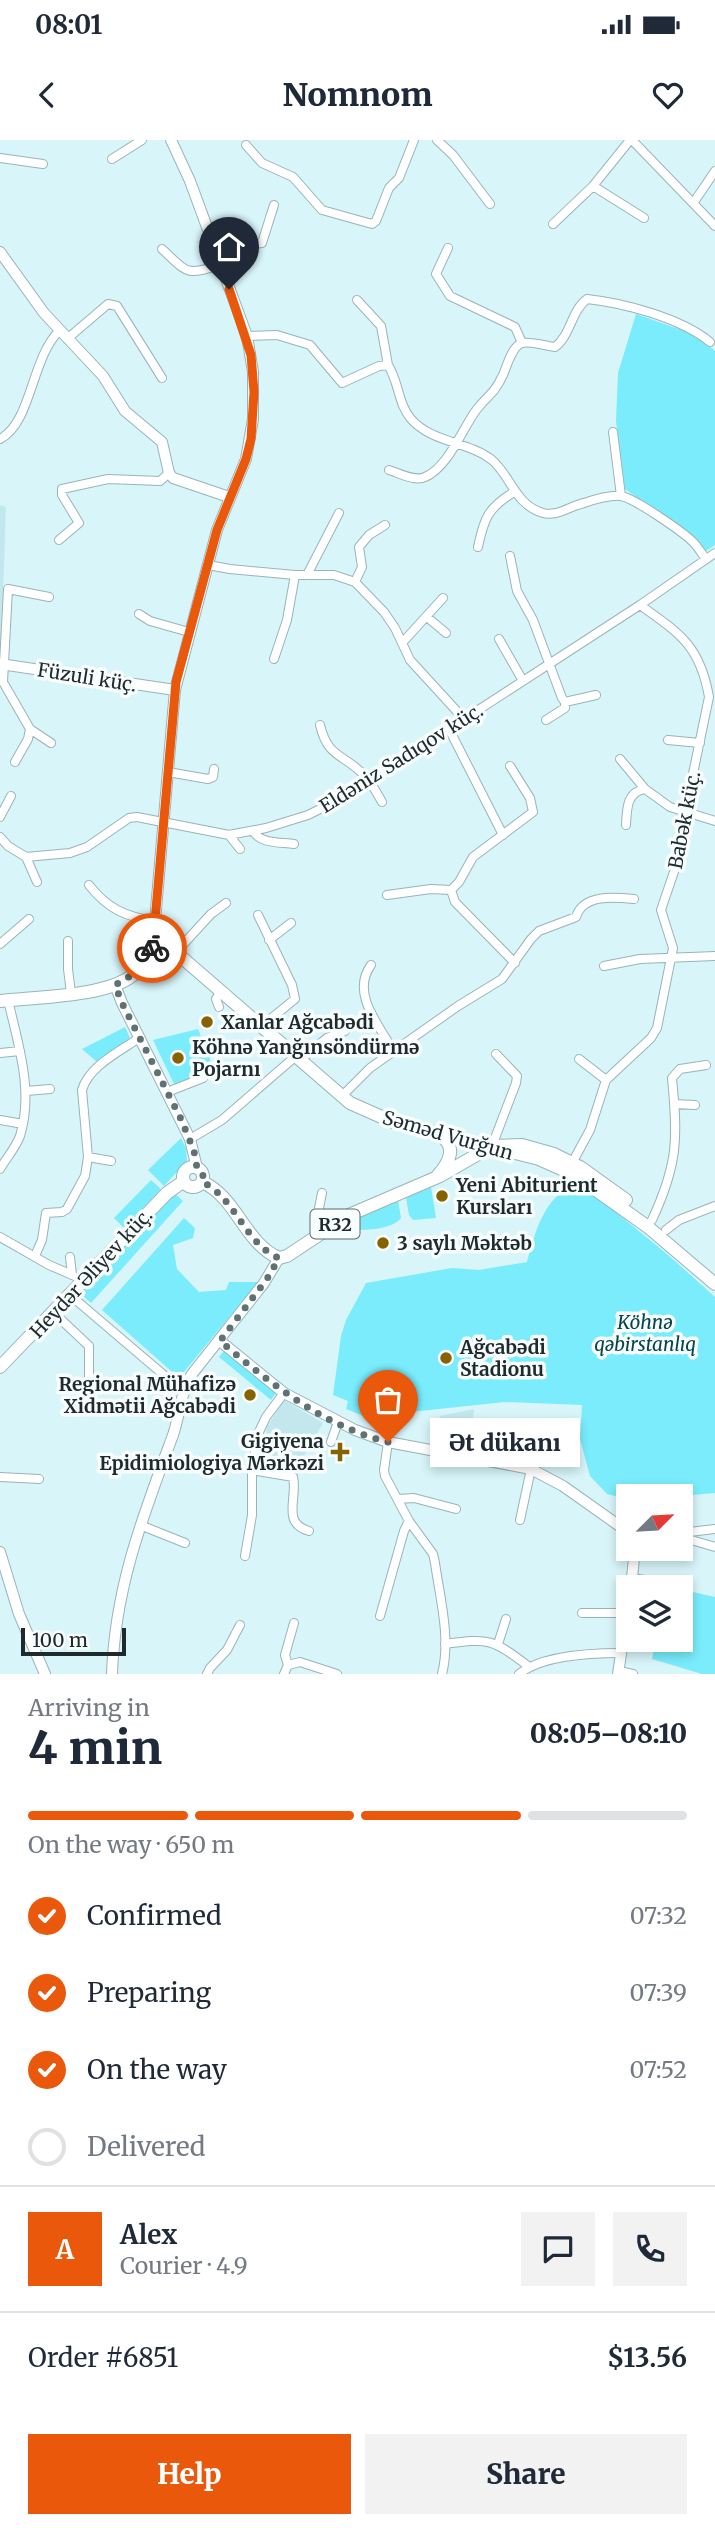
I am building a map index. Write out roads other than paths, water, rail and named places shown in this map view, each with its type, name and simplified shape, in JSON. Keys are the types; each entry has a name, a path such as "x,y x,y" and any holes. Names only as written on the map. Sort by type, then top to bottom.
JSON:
{"main road":[{"name":"Səməd Vurğun","path":"159,942 164,942 177,951 341,1097 363,1110 393,1122 550,1163 584,1180 648,1227 715,1284"},
{"path":"4,1000 115,985 135,973 159,942"},
{"path":"431,1181 445,1167 450,1155 448,1143 436,1133"},
{"path":"492,1146 522,1145 554,1154 572,1163 666,1230 715,1273"},
{"name":"R32","path":"279,1258 363,1208 431,1181 492,1146"},
{"path":"197,1168 202,1172 202,1182 192,1187 184,1181 183,1174 187,1169 197,1168"},
{"name":"Heydər Əliyev küç.","path":"5,1363 69,1295 78,1278 167,1192 184,1181"},
{"path":"202,1182 217,1191 263,1248 279,1258"}],"street":[{"path":"112,159 142,140"},
{"path":"159,942 155,921 175,690 208,565 251,439 253,372 247,336 190,181 172,140"},
{"path":"246,145 262,163 293,177 322,209 372,224 376,221 390,188 399,178 414,140"},
{"path":"437,140 453,155 490,204"},
{"path":"553,224 593,186 631,140 715,226"},
{"path":"0,158 43,164"},
{"path":"694,202 715,171"},
{"path":"593,186 644,218"},
{"path":"211,240 234,238 253,244 262,243 274,205"},
{"path":"448,248 436,274 440,284 450,296 515,327 522,343"},
{"path":"162,249 187,272 196,273 220,265"},
{"path":"0,252 32,299 103,376 125,411 162,442 169,473 178,481 229,497"},
{"path":"389,470 418,479 426,477 458,444 465,426 479,406 496,391 515,348 522,343 555,347 564,338 581,304 587,299 674,322 695,330 710,341"},
{"path":"357,300 381,326 388,365 403,406 414,422 434,435 480,452 493,461 514,492 543,513 557,513 584,503 621,496 668,523 693,542 706,559"},
{"path":"0,439 8,435 18,420 46,347 108,304 117,306 162,378"},
{"path":"247,336 277,335 310,345 342,383 379,366 388,365"},
{"path":"612,432 621,496"},
{"path":"59,540 79,523 62,495 62,489 108,479 160,481 169,473"},
{"path":"478,547 483,524 491,509 514,492"},
{"path":"307,575 339,513"},
{"path":"355,583 362,567 359,547 369,535 385,525"},
{"name":"Eldəniz Sadıqov küç.","path":"26,857 71,853 88,847 130,818 229,835 308,815 336,801 449,729 715,553"},
{"path":"510,556 517,591 533,620 548,665 565,702 565,708 547,720"},
{"path":"208,565 295,575 334,575 355,583 364,589 384,612 418,671 464,719"},
{"path":"274,659 287,620 295,575"},
{"path":"49,597 8,589 1,682 30,729 51,743"},
{"path":"402,643 443,598"},
{"name":"Babək küç.","path":"606,1080 651,1038 657,1028 673,948 661,910 683,845 685,811 709,697 710,679 682,636 640,605"},
{"path":"139,614 150,621 189,632"},
{"path":"426,617 446,633"},
{"path":"499,639 523,681"},
{"name":"Füzuli küç.","path":"2,664 175,690"},
{"path":"565,702 596,695"},
{"path":"320,725 324,742 369,780 382,802"},
{"path":"15,762 28,739 30,729"},
{"path":"449,729 503,835"},
{"path":"668,740 700,743"},
{"path":"620,759 645,789 663,804 715,821"},
{"path":"387,895 431,889 451,890 459,882 473,857 533,812 530,798 510,766"},
{"path":"168,772 208,779 213,777 214,769"},
{"path":"626,825 628,802 635,793 645,789"},
{"path":"0,817 11,796"},
{"path":"253,831 257,838 263,840 294,844"},
{"path":"229,835 240,849"},
{"path":"0,837 8,846 26,857 37,882"},
{"path":"89,885 101,900 122,914 155,921"},
{"path":"451,890 454,902 515,963"},
{"path":"341,1097 370,1068 458,1006 502,979 540,931 576,917 582,905 607,897 634,898"},
{"path":"177,951 211,914 226,903"},
{"path":"258,915 292,985 295,999 262,1026"},
{"path":"0,944 29,919"},
{"path":"269,940 291,923"},
{"path":"68,941 71,993"},
{"path":"604,966 640,959 715,956"},
{"path":"371,965 365,973 362,989 368,1006 394,1052"},
{"path":"115,985 190,1139 197,1168"},
{"path":"219,1007 216,999 221,991"},
{"path":"0,1169 19,1139 26,1091 20,1051 4,1000"},
{"path":"190,1139 222,1120 298,1058 327,1038 345,1031"},
{"path":"34,1256 43,1240 44,1215 68,1209 85,1176 88,1157 82,1090 85,1079 139,1038"},
{"path":"0,1053 20,1051"},
{"path":"492,1146 517,1076 496,1054"},
{"path":"572,1163 590,1130 606,1080 579,1059"},
{"path":"652,1220 667,1188 674,1160 672,1079 680,1069 706,1065"},
{"path":"167,1092 203,1078"},
{"path":"26,1091 50,1089"},
{"path":"674,1104 695,1105"},
{"path":"0,1120 23,1124"},
{"path":"88,1157 111,1160"},
{"path":"323,1193 317,1218 324,1231"},
{"path":"666,1230 679,1220 715,1206"},
{"path":"0,1237 78,1278"},
{"path":"69,1258 78,1278"},
{"path":"112,1674 120,1593 140,1525 175,1429 184,1388 192,1374 267,1279 279,1258"},
{"path":"69,1295 165,1376 184,1388"},
{"path":"54,1312 89,1346 89,1389"},
{"path":"220,1341 284,1393 338,1422 388,1442 531,1469 563,1486 616,1524"},
{"path":"0,1348 5,1363"},
{"path":"245,1556 252,1515 253,1470 261,1426 284,1393"},
{"path":"331,1442 338,1422"},
{"path":"388,1442 384,1470 409,1521 426,1543 435,1563 444,1644 442,1674"},
{"path":"520,1520 531,1469"},
{"path":"253,1470 293,1477 293,1520 300,1528 309,1531"},
{"path":"0,1476 39,1479"},
{"path":"398,1499 414,1498 456,1509"},
{"path":"380,1616 409,1521"},
{"path":"140,1525 185,1543"},
{"path":"693,1533 715,1529"},
{"path":"693,1539 715,1547"},
{"path":"0,1552 12,1594 45,1674"},
{"path":"582,1613 616,1613"},
{"path":"498,1644 506,1619"},
{"path":"293,1623 285,1656 286,1670 300,1662 337,1674"},
{"path":"206,1674 227,1650 240,1625"},
{"path":"444,1644 478,1639 498,1644 528,1666"},
{"path":"519,1674 528,1666 582,1655 622,1653 619,1673 633,1674"}],"place":[{"name":"Xanlar Ağcabədi","path":"207,1022"},
{"name":"Köhnə Yanğınsöndürmə Pojarnı","path":"178,1058"},
{"name":"Yeni Abiturient Kursları","path":"442,1196"},
{"name":"3 saylı Məktəb","path":"383,1243"},
{"name":"Ağcabədi Stadionu","path":"446,1358"},
{"name":"Regional Mühafizə Xidmətii Ağcabədi","path":"250,1395"},
{"name":"Әt dükanı","path":"388,1442"},
{"name":"Gigiyena Epidimiologiya Mərkəzi","path":"340,1452"}],"park label":[{"name":"Köhnə qəbirstanlıq","path":"645,1333"}]}
